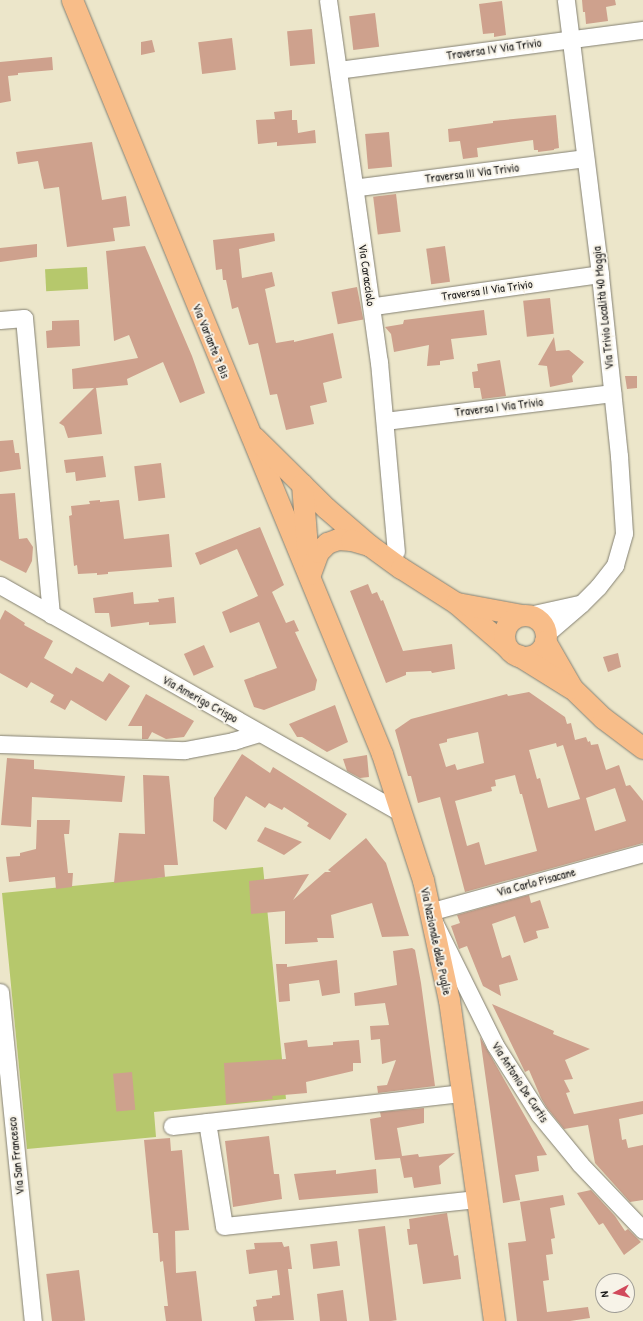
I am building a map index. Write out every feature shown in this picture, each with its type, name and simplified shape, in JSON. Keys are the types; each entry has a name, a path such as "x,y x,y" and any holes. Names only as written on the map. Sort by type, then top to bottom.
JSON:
{"main road":[{"name":"Via Variante 7 Bis","path":"72,0 248,432 369,545 401,568 456,603 512,651 572,688 602,718 643,748"},
{"name":"Via Nazionale delle Puglie","path":"248,432 382,754 423,880 449,1000 494,1321"},
{"name":"Via Nazionale delle Puglie","path":"302,484 309,578"},
{"path":"279,506 280,499 286,491 302,484"},
{"path":"309,578 318,552 327,543 338,539 369,545"},
{"name":"Via Variante 7 Bis","path":"456,603 525,615"},
{"path":"525,615 541,621 546,638 538,653 531,656 512,651 505,640 506,627 515,617 525,615"},
{"name":"Via Variante 7 Bis","path":"546,638 572,688"}],"street":[{"name":"Via Caracciolo","path":"328,0 379,362 396,551"},
{"name":"Via Trivio Località 40 Moggia","path":"546,638 598,586 615,564 624,533 619,456 600,274 566,0"},
{"name":"Traversa IV Via Trivio","path":"345,69 570,38 643,30"},
{"name":"Traversa III Via Trivio","path":"359,187 585,158"},
{"name":"Traversa II Via Trivio","path":"375,306 600,274"},
{"path":"0,320 24,318 51,615"},
{"name":"Traversa I Via Trivio","path":"385,421 612,393"},
{"name":"Via Amerigo Crispo","path":"0,585 401,812"},
{"path":"525,615 581,604"},
{"path":"0,744 185,750 233,741 260,733"},
{"name":"Via Carlo Pisacane","path":"429,912 643,853"},
{"name":"Via Antonio De Curtis","path":"429,912 496,1045 539,1114 580,1164 643,1230"},
{"name":"Via San Francesco","path":"0,992 33,1321"},
{"path":"172,1126 463,1093"},
{"path":"207,1122 224,1226 478,1199"}],"green space":[{"path":"87,267 88,289 46,291 45,269"},
{"path":"263,867 286,1099 154,1112 156,1137 27,1149 2,893"}],"building":[{"path":"582,0 615,0 616,5 606,7 608,21 586,24"},
{"path":"502,1 506,35 494,37 494,33 483,34 479,4"},
{"path":"375,13 379,47 353,50 349,16"},
{"path":"312,29 315,64 290,66 287,31"},
{"path":"232,38 236,70 202,74 198,42"},
{"path":"152,40 155,52 141,55 141,42"},
{"path":"52,57 53,70 18,73 18,75 8,76 11,101 0,103 0,62"},
{"path":"292,110 292,120 297,120 298,133 315,130 316,143 277,146 277,142 258,144 256,120 275,119 274,112"},
{"path":"556,115 559,148 554,150 538,152 538,150 534,150 533,140 477,148 478,157 463,159 460,141 449,142 448,129 493,123 493,121"},
{"path":"389,132 392,167 368,169 365,134"},
{"path":"92,142 102,200 126,196 130,226 113,228 115,241 67,247 59,187 44,189 38,161 18,164 16,152"},
{"path":"396,194 401,232 378,235 373,197"},
{"path":"274,233 275,241 239,249 242,278 272,272 275,286 265,289 276,343 294,340 294,342 333,333 342,378 323,383 327,402 310,406 314,424 286,430 277,394 270,395 258,343 249,345 238,307 232,309 226,280 223,280 222,269 216,270 213,240"},
{"path":"37,244 37,257 0,262 0,248"},
{"path":"145,246 192,356 205,393 180,403 163,362 127,379 128,385 96,388 102,434 68,438 64,426 59,423 94,388 73,389 72,369 138,358 129,335 114,341 106,251"},
{"path":"445,246 450,282 431,284 426,249"},
{"path":"357,287 363,319 338,324 331,292"},
{"path":"550,298 554,334 527,337 523,301"},
{"path":"484,310 487,335 451,339 454,359 440,361 440,365 427,366 429,345 394,352 391,334 385,327 403,324 404,320"},
{"path":"79,320 80,346 47,348 46,331 52,330 52,321"},
{"path":"554,337 556,351 569,350 584,362 572,376 573,382 550,387 547,366 538,365"},
{"path":"500,360 506,396 482,399 480,388 474,388 472,372 478,371 477,364"},
{"path":"625,376 637,376 637,388 627,389"},
{"path":"13,440 15,453 19,453 21,469 0,472 0,441"},
{"path":"103,456 106,477 76,481 75,472 66,473 64,460"},
{"path":"161,463 165,498 138,501 134,466"},
{"path":"15,493 19,539 27,538 33,547 32,561 26,573 0,560 0,494"},
{"path":"100,500 100,502 119,500 124,539 169,534 172,567 108,572 108,574 97,575 97,573 78,574 77,565 74,566 71,537 69,516 72,515 71,506 90,504 89,501"},
{"path":"260,527 284,585 272,592 286,623 294,620 299,631 295,632 317,680 315,690 264,710 254,707 244,680 277,668 259,622 230,633 222,612 258,596 237,549 200,565 195,553"},
{"path":"368,584 372,594 377,592 381,601 383,600 403,651 452,644 455,669 432,673 431,671 406,672 406,675 386,683 350,591"},
{"path":"133,592 134,604 159,602 158,599 174,597 176,623 149,625 149,622 111,627 109,613 95,613 93,598"},
{"path":"5,610 25,623 24,625 53,641 44,658 72,674 76,667 103,682 109,673 130,686 106,721 71,700 65,710 50,702 54,695 31,682 27,688 0,673 0,620"},
{"path":"204,645 214,667 194,676 184,654"},
{"path":"618,653 621,667 608,672 603,657"},
{"path":"529,692 565,717 567,724 571,723 575,740 586,737 588,742 590,741 591,745 598,744 606,770 619,765 626,786 630,785 643,801 643,843 465,892 440,797 418,803 411,776 408,776 395,730 411,719 507,694 508,696","holes":["478,732 484,763 457,770 455,764 446,767 439,744 447,742 447,739","556,743 557,747 563,745 580,799 548,808 540,778 537,779 529,750","515,775 520,794 522,794 537,851 485,865 479,842 467,846 455,801 492,791 491,787 496,786 495,780","615,788 626,821 595,831 586,798"]},
{"path":"146,694 194,721 184,737 166,739 152,732 148,739 142,739 142,726 128,726"},
{"path":"335,705 348,742 327,752 302,737 297,737 289,724"},
{"path":"242,754 270,773 273,767 347,814 330,840 307,826 309,823 284,807 282,810 269,803 265,808 246,796 226,830 213,821 214,798"},
{"path":"367,755 369,777 360,778 347,771 343,759"},
{"path":"7,758 34,760 34,769 125,776 122,802 32,797 31,827 1,825"},
{"path":"143,775 169,776 178,865 164,865 165,877 114,883 119,833 145,834"},
{"path":"37,820 70,820 69,834 64,834 68,873 73,873 72,887 56,889 55,877 9,882 6,857 20,856 20,853 36,849"},
{"path":"265,827 302,842 284,855 257,841"},
{"path":"366,838 386,863 409,936 382,937 372,903 331,915 334,938 317,938 318,942 285,944 285,911 251,914 249,881 309,874 293,900 325,872 331,872 328,870"},
{"path":"529,895 531,903 540,900 549,928 536,931 538,938 524,943 515,916 492,924 502,958 510,955 518,980 499,985 501,996 483,986 467,946 459,949 451,926 460,923 457,915"},
{"path":"412,948 415,950 421,983 435,1086 378,1093 377,1086 387,1085 396,1060 382,1064 380,1039 371,1040 370,1026 389,1025 385,1003 355,1006 354,993 397,985 393,951"},
{"path":"337,960 340,993 322,996 319,980 289,984 290,1001 279,1002 276,964 287,964 287,967"},
{"path":"492,1004 554,1031 553,1034 590,1049 565,1060 573,1079 564,1080 570,1092 566,1093 574,1114 643,1101 643,1114 619,1119 622,1140 626,1139 628,1148 643,1145 643,1200 630,1202 595,1163 588,1125 564,1129 547,1108 529,1070 525,1072"},
{"path":"480,1037 547,1155 537,1156 539,1171 515,1175 520,1200 503,1203"},
{"path":"307,1040 308,1047 333,1045 333,1042 359,1040 361,1063 353,1063 353,1071 306,1082 307,1093 272,1096 273,1099 226,1104 224,1063 286,1059 284,1043"},
{"path":"132,1072 135,1110 116,1112 113,1074"},
{"path":"424,1108 424,1123 397,1128 402,1156 418,1154 419,1157 455,1153 439,1166 441,1184 414,1188 412,1177 404,1178 400,1158 375,1160 370,1119 381,1117 380,1112"},
{"path":"269,1136 274,1174 279,1174 282,1199 233,1207 225,1141"},
{"path":"170,1138 171,1151 182,1150 189,1230 175,1231 176,1273 196,1271 202,1321 166,1321 164,1306 168,1306 163,1261 160,1262 158,1233 153,1233 144,1140"},
{"path":"376,1169 378,1193 299,1200 294,1174 336,1170 336,1174"},
{"path":"591,1190 615,1216 625,1231 628,1229 641,1242 624,1255 603,1223 599,1225 577,1193"},
{"path":"563,1195 565,1205 550,1208 555,1238 551,1239 553,1254 546,1255 549,1280 543,1281 547,1312 588,1307 590,1318 570,1321 517,1321 508,1243 526,1241 520,1202"},
{"path":"447,1213 454,1256 458,1255 461,1279 423,1284 417,1244 409,1245 407,1229 410,1229 409,1219"},
{"path":"385,1226 397,1320 369,1321 358,1229"},
{"path":"337,1241 340,1266 313,1269 310,1244"},
{"path":"282,1242 284,1247 289,1246 292,1269 288,1269 294,1320 255,1321 253,1307 257,1306 256,1300 272,1298 272,1296 280,1295 277,1270 249,1274 246,1250 255,1249 254,1243"},
{"path":"79,1270 85,1321 52,1321 46,1274"},
{"path":"343,1290 347,1321 320,1321 317,1294"}]}
